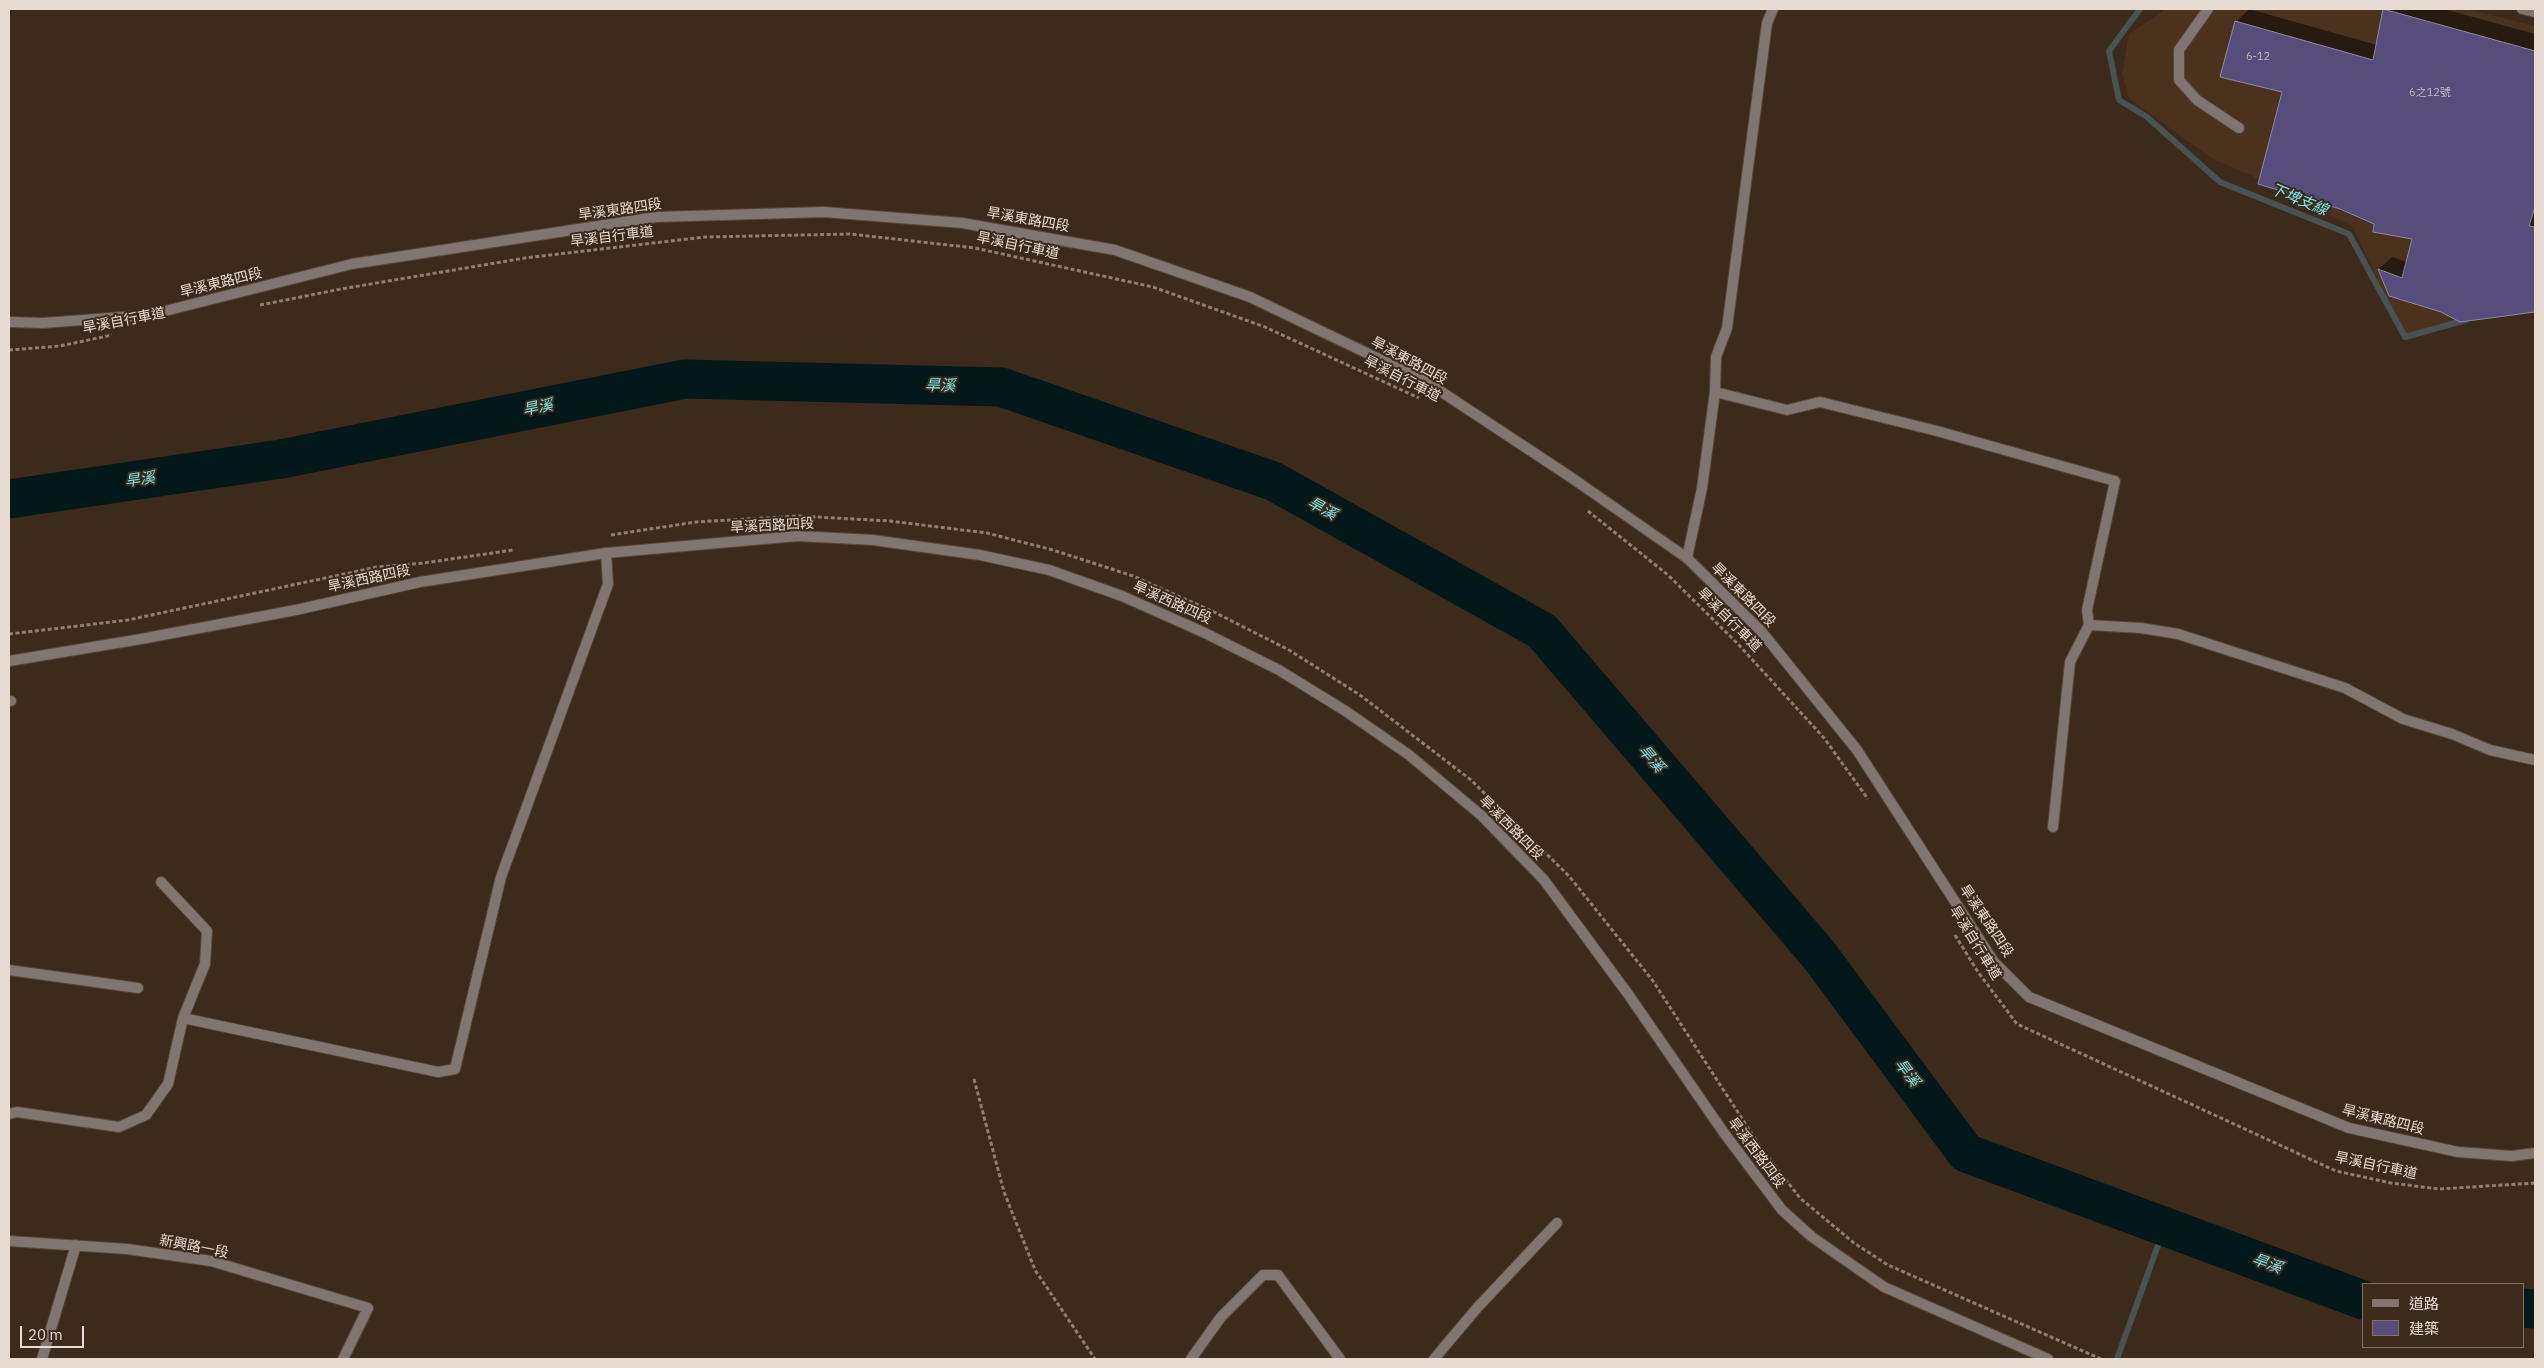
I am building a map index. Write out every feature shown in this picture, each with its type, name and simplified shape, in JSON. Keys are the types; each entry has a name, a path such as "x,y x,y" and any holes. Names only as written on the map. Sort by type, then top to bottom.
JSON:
{"street":[{"path":"1687,558 1702,488 1715,392 1716,357 1727,328 1767,23 1773,9"},
{"path":"2208,9 2179,50 2179,80 2197,100 2239,128"},
{"path":"2522,9 2535,12"},
{"name":"旱溪東路四段","path":"9,322 43,323 149,315 352,264 656,217 824,212 962,223 1115,250 1250,297 1425,381 1569,476 1687,558 1761,631 1857,750 1994,962 2029,997 2349,1128 2458,1152 2512,1156 2535,1153"},
{"path":"1715,392 1787,410 1820,402 2115,481 2087,610 2089,625 2070,662 2053,827"},
{"name":"旱溪西路四段","path":"9,661 142,639 420,582 606,553 798,536 873,540 980,555 1049,570 1122,596 1205,633 1279,670 1347,712 1409,755 1482,816 1544,880 1628,994 1750,1169 1782,1210 1812,1237 1884,1287 2048,1359"},
{"path":"183,1018 438,1072 455,1069 502,877 608,584 606,553"},
{"path":"2089,625 2140,628 2178,634 2345,688 2403,719 2452,734 2490,750 2535,760"},
{"path":"11,1112 119,1127 146,1115 168,1084 183,1018 205,964 207,931 161,882"},
{"path":"9,970 138,988"},
{"path":"1434,1359 1477,1308 1557,1223"},
{"name":"新興路一段","path":"9,1241 127,1249 210,1262 368,1308 343,1359"},
{"path":"42,1359 76,1245"},
{"path":"1191,1359 1221,1318 1263,1275 1278,1275 1340,1359"}],"path":[{"name":"旱溪自行車道","path":"254,306 341,289 525,258 705,237 850,234 974,248 1153,287 1266,327 1420,398"},
{"name":"旱溪自行車道","path":"9,350 60,346 118,334"},
{"name":"旱溪自行車道","path":"1586,509 1668,575 1737,642 1824,738 1873,807"},
{"path":"609,535 696,522 798,516 890,520 987,534 1053,550 1133,576 1214,612 1289,650 1360,695 1471,780 1569,876 1653,981 1761,1148 1800,1198 1854,1243 1888,1265 2055,1337 2101,1359"},
{"path":"9,634 128,620 377,567 424,563 522,548"},
{"name":"旱溪自行車道","path":"1952,929 1978,972 2017,1024 2336,1171 2391,1184 2439,1189 2535,1183"},
{"path":"974,1079 1004,1192 1035,1270 1095,1359"}],"shaded area":[{"path":"2166,9 2467,9 2535,26 2535,303 2405,337 2353,227 2254,177 2211,158 2129,98 2122,74 2129,34"}],"building":[{"path":"2383,9 2535,51 2535,207 2529,226 2535,227 2535,312 2460,322 2441,312 2389,296 2378,269 2402,278 2412,239 2373,232 2374,224 2340,209 2258,184 2282,92 2220,77 2235,21 2373,60"}],"waterway":[{"name":"下埤支線","path":"2140,9 2109,51 2119,100 2147,117 2220,182 2349,234 2405,337 2466,320"},
{"name":"旱溪","path":"9,499 281,459 685,379 1001,387 1273,481 1542,631 1819,955 1966,1153 2362,1300"},
{"path":"2117,1359 2165,1226"},
{"name":"旱溪","path":"2524,1308 2535,1309"}]}
